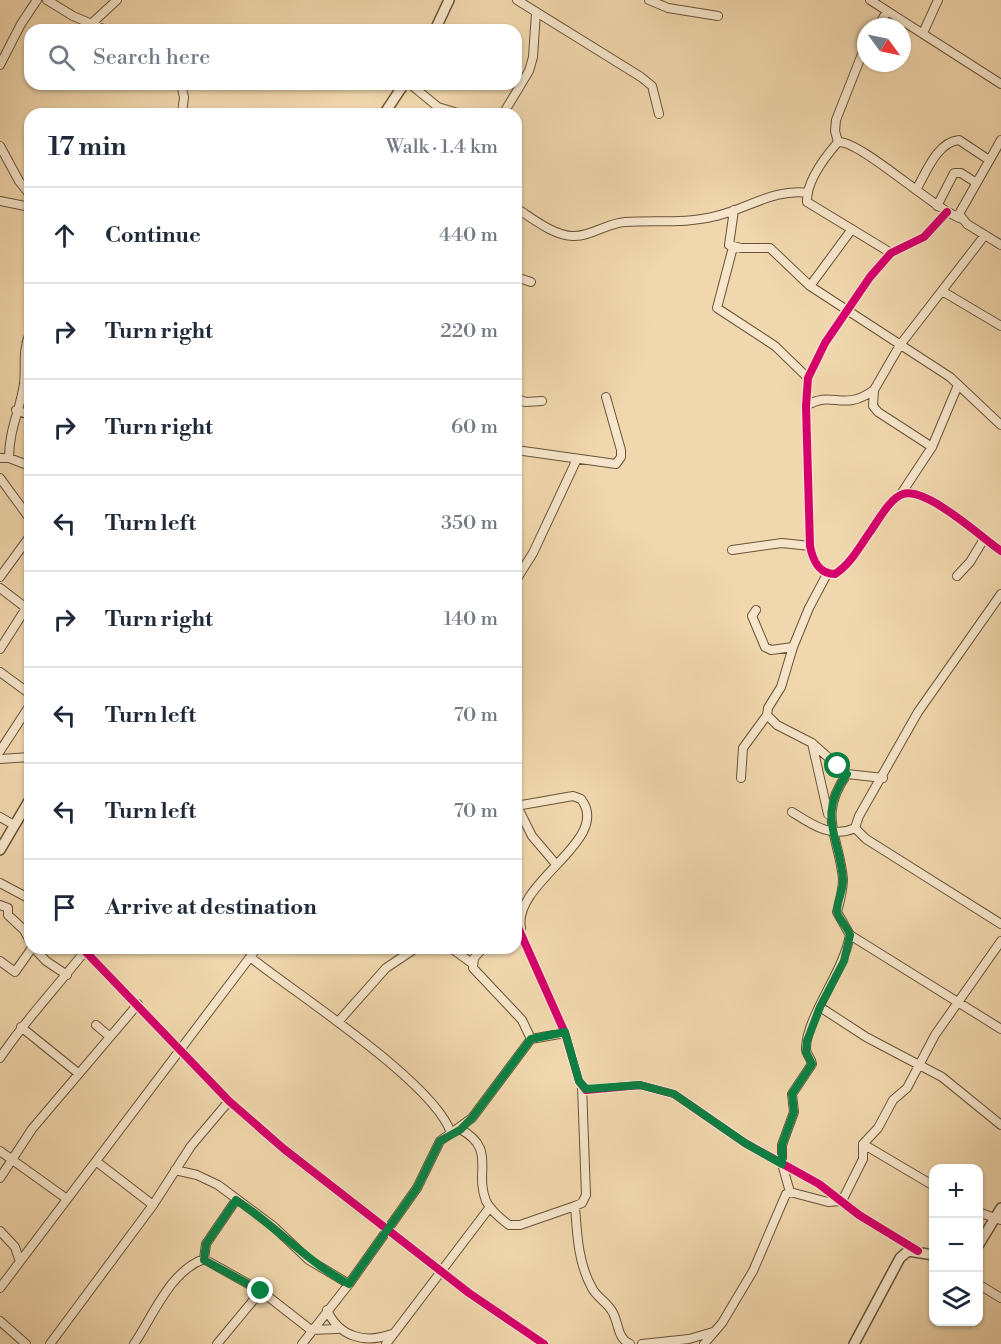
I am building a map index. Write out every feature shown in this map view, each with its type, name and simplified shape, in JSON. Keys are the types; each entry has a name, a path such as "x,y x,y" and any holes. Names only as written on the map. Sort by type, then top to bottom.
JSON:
{"street":[{"path":"0,65 21,24 37,0"},
{"path":"47,0 91,24 117,0"},
{"path":"438,24 449,0"},
{"path":"517,0 641,76 652,87 657,99 659,114"},
{"path":"649,0 668,8 718,16"},
{"path":"870,0 1001,84"},
{"path":"923,33 938,0"},
{"path":"882,18 886,11"},
{"path":"522,83 529,71 533,57 536,13"},
{"path":"838,142 835,131 837,120 857,68"},
{"path":"182,90 183,108"},
{"path":"388,108 400,90"},
{"path":"417,90 441,108"},
{"path":"507,108 518,90"},
{"path":"916,190 940,150 948,143 960,140 989,160"},
{"path":"962,219 959,214 961,207 1001,140"},
{"path":"838,142 855,147 937,206 962,219 1001,245"},
{"path":"838,142 821,164 808,193 807,202 891,253"},
{"path":"0,146 24,187"},
{"path":"937,206 954,173 961,173 975,182"},
{"path":"522,212 571,237 582,236 607,225 716,217 784,192 808,193"},
{"path":"0,201 24,206"},
{"path":"733,247 728,240 734,210"},
{"path":"947,212 924,237 891,253 870,277 821,350 808,378 806,406 810,546 813,560 827,574 840,571 901,494 932,447 958,386"},
{"path":"810,286 852,229"},
{"path":"932,447 878,412 873,406 874,390 900,345 986,235"},
{"path":"733,247 770,248 810,286 941,371 1001,425"},
{"path":"733,247 717,308 775,346 808,378"},
{"path":"522,279 531,282"},
{"path":"942,291 1001,326"},
{"path":"24,361 22,393 4,458 24,464"},
{"path":"806,406 823,398 852,402 874,390"},
{"path":"522,451 613,465 619,462 619,437 606,397"},
{"path":"522,401 542,401"},
{"path":"16,410 24,413"},
{"path":"522,570 533,553 577,459"},
{"path":"0,478 24,511"},
{"path":"901,494 914,493 925,497 1001,551"},
{"path":"957,576 970,562 984,539"},
{"path":"732,550 782,543 810,546"},
{"path":"0,577 24,544"},
{"path":"741,778 742,748 767,715 784,680 793,647 827,574"},
{"path":"0,588 24,604"},
{"path":"855,828 859,816 883,778 918,712 1001,594"},
{"path":"756,610 752,616 765,647 771,650 793,647"},
{"path":"0,650 24,614"},
{"path":"0,672 24,688"},
{"path":"24,714 0,750 4,758 24,757"},
{"path":"767,715 777,725 812,743 847,774 883,778"},
{"path":"704,1344 753,1271 779,1208 790,1192 782,1164 782,1145 794,1112 791,1097 812,1064 806,1048 820,1007 844,961 850,935 848,927 837,915 843,878 812,743"},
{"path":"815,826 830,815 833,802 847,774"},
{"path":"522,804 573,796 581,799 585,804 583,835 555,863 522,909"},
{"path":"0,850 24,809"},
{"path":"792,812 815,826 831,832 842,833 855,828"},
{"path":"0,817 14,825"},
{"path":"522,817 532,836 555,863"},
{"path":"855,828 866,839 1001,924"},
{"path":"0,884 24,896"},
{"path":"0,905 8,908 10,917 24,930"},
{"path":"460,1130 476,1140 481,1149 484,1191 490,1207 509,1225 515,1226 582,1203 586,1195 582,1086 565,1032 522,933"},
{"path":"850,935 1001,1029"},
{"path":"842,1201 863,1159 863,1144 878,1128 893,1100 907,1088 935,1035 1001,941"},
{"path":"0,961 15,972 28,954"},
{"path":"39,954 67,975"},
{"path":"0,1058 21,1027 67,975 81,954"},
{"path":"88,954 229,1101 284,1149 440,1271 499,1315 544,1344"},
{"path":"0,1288 160,1075 181,1052 192,1033 252,954"},
{"path":"338,1022 386,968 407,954"},
{"path":"459,954 473,964 476,973 522,1020 531,1039"},
{"path":"473,964 479,954"},
{"path":"250,957 338,1022 433,1103 442,1113 451,1132"},
{"path":"0,1178 32,1129 138,1004"},
{"path":"820,1007 919,1067 949,1082 1001,1125"},
{"path":"96,1025 110,1036"},
{"path":"21,1027 78,1073"},
{"path":"302,1344 349,1284 417,1188 440,1141 451,1132 460,1130 484,1104 531,1039 565,1032"},
{"path":"582,1086 592,1091 640,1085 674,1094 745,1143 819,1184 918,1251"},
{"path":"50,1344 153,1205 191,1146 229,1101"},
{"path":"863,1144 929,1184"},
{"path":"0,1150 67,1199"},
{"path":"96,1162 153,1205"},
{"path":"787,1181 792,1169"},
{"path":"175,1170 209,1179 273,1226 309,1260 349,1284"},
{"path":"790,1192 828,1202 842,1201"},
{"path":"204,1260 206,1244 236,1200"},
{"path":"575,1206 578,1242 586,1275 594,1292 610,1307 622,1339 630,1344"},
{"path":"386,1344 490,1207"},
{"path":"983,1239 998,1219 1001,1208"},
{"path":"983,1214 998,1219"},
{"path":"0,1231 15,1247 20,1259"},
{"path":"854,1344 893,1268 908,1251 929,1254"},
{"path":"134,1344 169,1288 195,1263 204,1260 261,1291 311,1330 338,1329 355,1337 377,1340 394,1333"},
{"path":"983,1287 1001,1298"},
{"path":"217,1344 261,1291"},
{"path":"327,1310 338,1329"},
{"path":"0,1321 26,1344"},
{"path":"642,1344 689,1340 714,1331"}],"cycle path":[{"path":"947,212 924,237 891,253 870,277 825,343 808,378 806,406 810,546 818,566 825,572 835,574 850,560 893,500 903,494 913,494 939,505 1001,551"},
{"path":"522,936 565,1033 579,1081 586,1090 640,1085 674,1094 745,1143 819,1184 859,1215 918,1251"},
{"path":"88,954 229,1101 284,1149 469,1293 544,1344"}],"route":[{"path":"261,1291 204,1260 206,1244 236,1200 273,1226 309,1260 349,1284 417,1188 440,1141 451,1132 460,1130 472,1118 531,1039 547,1035 565,1032 579,1081 586,1089 592,1091 623,1085 640,1085 674,1094 728,1132 782,1164 782,1145 794,1112 791,1097 812,1064 806,1052 807,1041 820,1007 844,961 850,935 848,927 837,915 843,878 831,832 833,802 847,774 838,766"}]}
